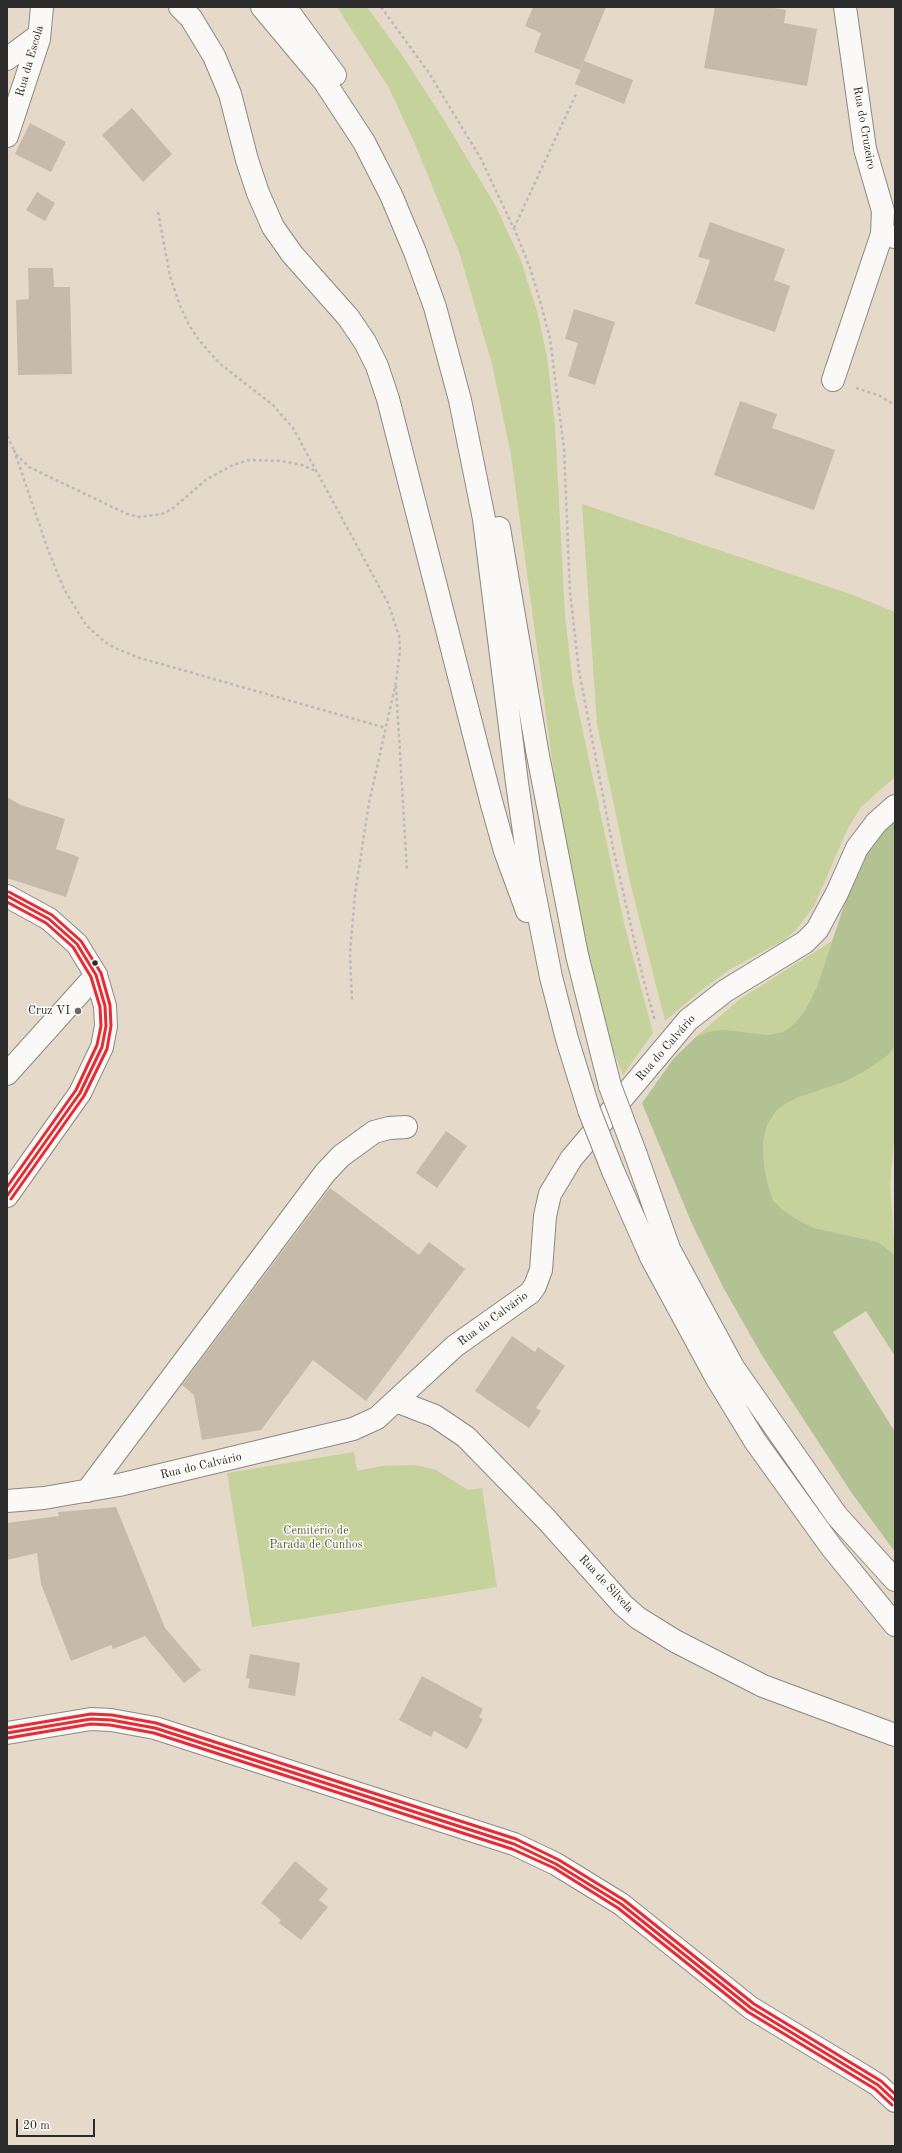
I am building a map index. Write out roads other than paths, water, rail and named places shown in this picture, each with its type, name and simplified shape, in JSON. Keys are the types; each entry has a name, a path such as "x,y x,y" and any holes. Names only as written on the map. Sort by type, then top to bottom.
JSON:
{"main road":[{"name":"Rua da Escola","path":"7,136 39,35 42,7"},
{"path":"180,7 191,18 214,56 228,87 240,127 247,160 258,193 273,227 292,254 348,317 365,342 377,366 388,399 505,851 551,977"},
{"path":"262,7 324,81 364,142 391,195 415,252 435,307 460,400 484,519 517,784 529,866 551,977 567,1038 589,1110 613,1171 651,1257 716,1377 755,1441 832,1548 895,1625"},
{"path":"285,7 318,49 370,129 410,207 449,303 464,358 492,487 537,750 576,948 610,1086 669,1249 733,1367 837,1516 895,1580"},
{"name":"Rua do Cruzeiro","path":"832,380 888,236 883,211 865,149 845,7"},
{"path":"7,60 39,35"},
{"name":"Rua do Calvário","path":"7,1500 44,1498 87,1491 353,1429 373,1420 396,1401 455,1346 530,1294 537,1282 541,1270 546,1206 555,1183 571,1159 688,1020 706,1004 749,976 792,951 817,930 832,904 857,848 876,823 895,806"},
{"path":"7,896 49,919 77,944 96,975 105,1006 106,1026 102,1047 80,1093 7,1196"},
{"path":"7,1074 96,975"},
{"path":"87,1491 325,1174 341,1156 374,1132 389,1128 406,1127"},
{"name":"Rua de Silvela","path":"396,1401 435,1416 466,1437 547,1520 623,1605 649,1625 763,1686 895,1735"},
{"path":"7,1733 91,1719 118,1721 155,1728 514,1844 556,1864 621,1904 751,2008 878,2085 895,2101"}],"place":[{"name":"Cruz VI","path":"78,1011"}],"park label":[{"name":"Cemitério de Parada de Cunhos","path":"316,1538"}]}
